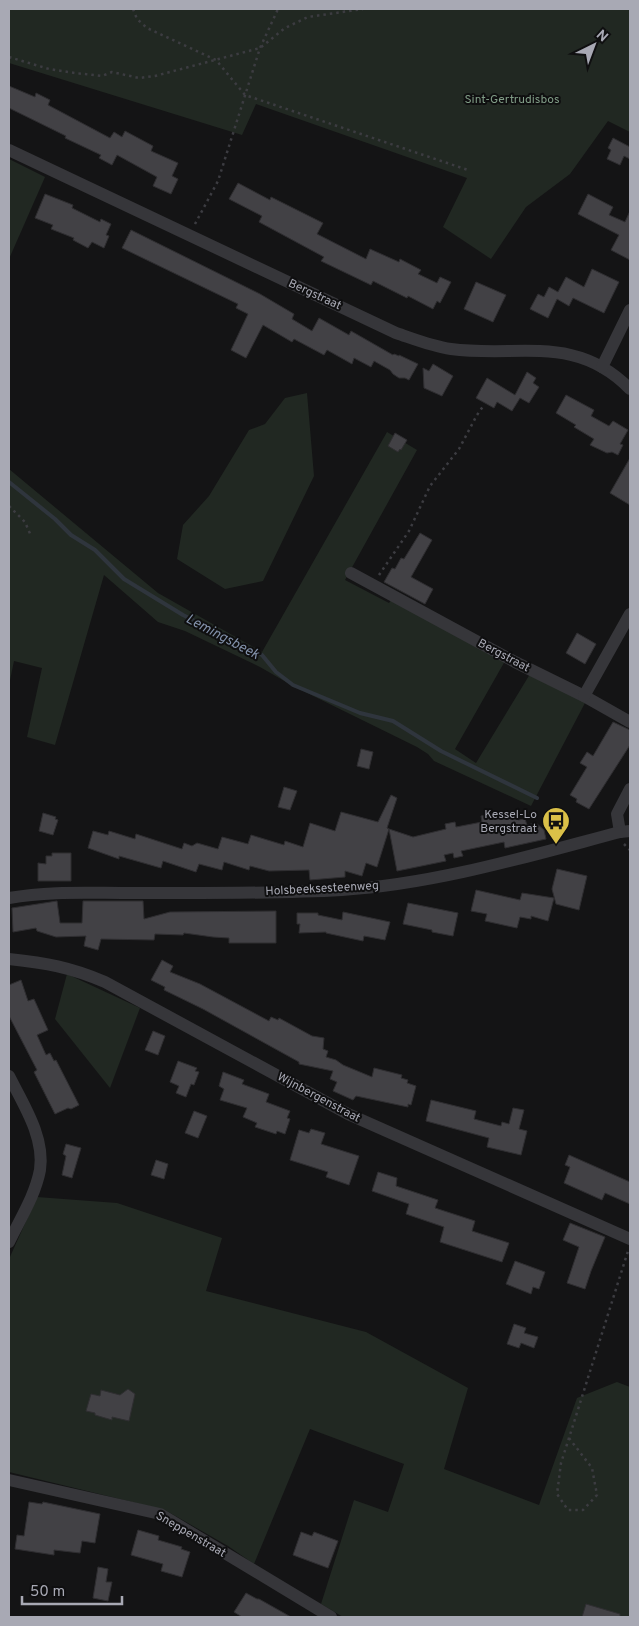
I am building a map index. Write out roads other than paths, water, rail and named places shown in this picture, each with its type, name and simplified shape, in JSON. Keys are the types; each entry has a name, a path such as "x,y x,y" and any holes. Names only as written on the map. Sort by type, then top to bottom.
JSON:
{"street":[{"name":"Bergstraat","path":"9,150 396,333 450,349 558,351 579,356 618,377 630,390"},
{"path":"602,367 630,310"},
{"name":"Bergstraat","path":"351,573 630,722"},
{"path":"584,696 630,614"},
{"path":"625,832 617,814 630,789"},
{"name":"Holsbeeksesteenweg","path":"9,898 48,892 124,893 343,890 424,879 494,865 625,832"},
{"name":"Wijnbergenstraat","path":"9,959 61,966 105,982 348,1114 630,1239"},
{"path":"9,1076 33,1126 39,1147 40,1170 29,1202 9,1242"},
{"name":"Sneppenstraat","path":"9,1480 160,1514 331,1617"}],"waterway":[{"name":"Lemingsbeek","path":"9,482 55,519 71,535 95,550 124,579 183,615 262,655 276,672 293,685 360,713 393,721 441,751 537,798"}],"place":[{"name":"Kessel-Lo Bergstraat","path":"556,845"}],"park label":[{"name":"Sint-Gertrudisbos","path":"512,99"}]}
